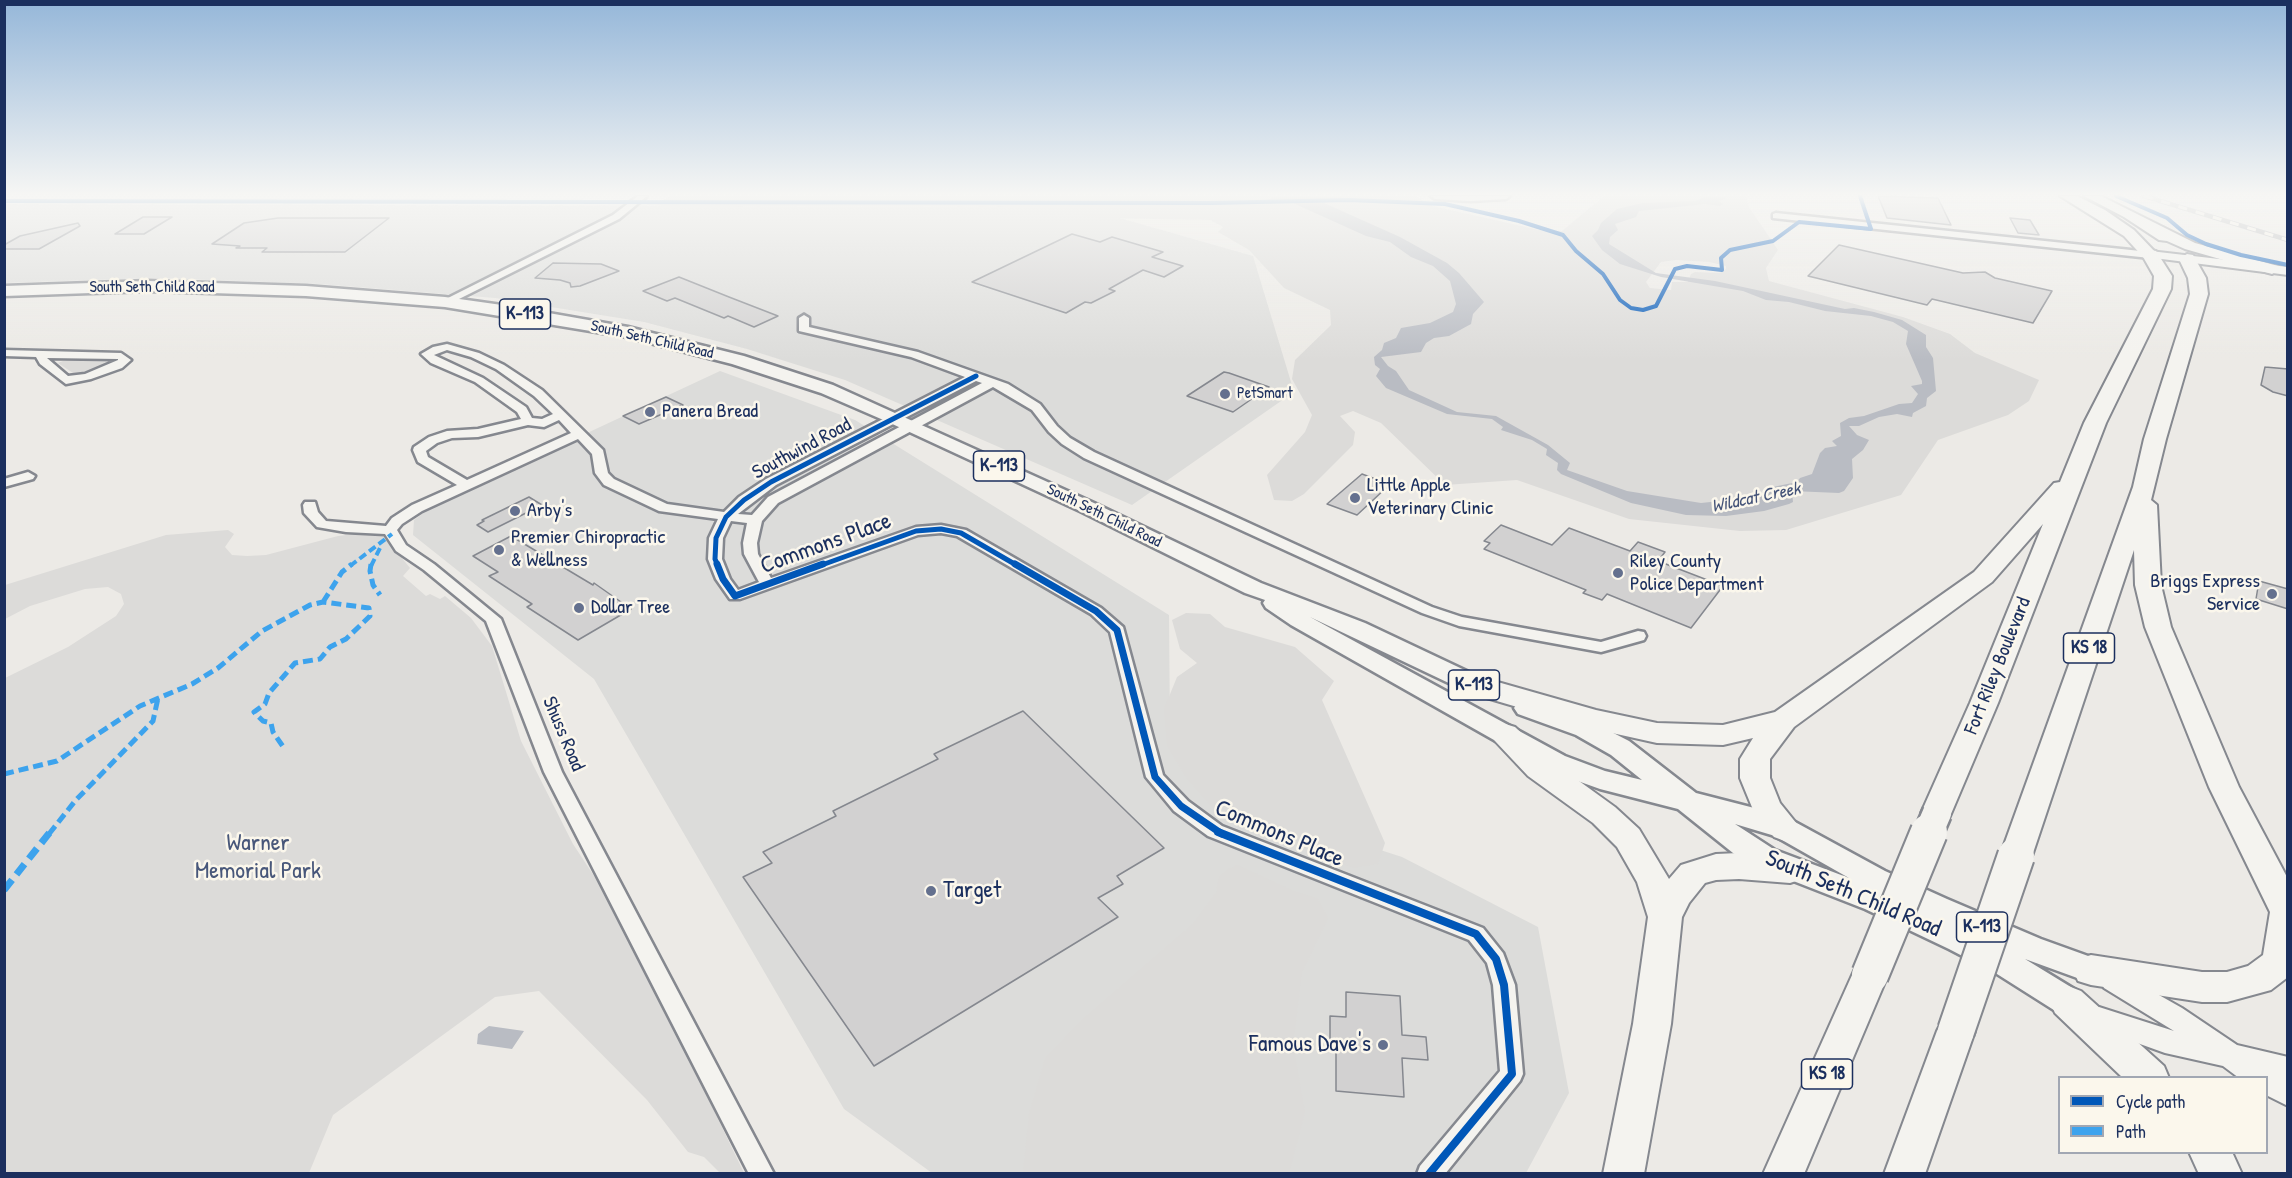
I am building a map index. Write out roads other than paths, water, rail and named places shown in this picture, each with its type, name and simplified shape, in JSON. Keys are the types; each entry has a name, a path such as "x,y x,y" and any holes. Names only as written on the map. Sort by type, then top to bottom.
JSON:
{"highway":[{"name":"Fort Riley Boulevard","path":"1783,1173 1870,975 1984,703 2095,423 2162,289 2163,276 2146,251"},
{"name":"KS 18","path":"1904,1173 1956,1031 2144,487 2155,439 2199,294 2197,278 2187,259 2180,251"},
{"path":"2209,251 2280,270"},
{"path":"1785,829 1767,809 1755,778 1755,759 1784,720 1983,577 2076,473"},
{"path":"2091,970 2202,987 2227,987 2258,979 2278,963 2287,913 2223,787 2158,627 2148,585 2144,487"},
{"path":"1466,682 1595,720 1657,733 1723,735 1784,720"},
{"path":"1505,734 1539,768 1604,815 1628,838 1653,881 1665,917"},
{"path":"1623,1173 1652,1024 1665,917 1675,895 1693,874 1716,867 1740,866 1790,870"},
{"path":"2068,1002 2149,1076"},
{"path":"2210,1154 2222,1173"}],"main road":[{"name":"South Seth Child Road","path":"4,291 149,286 306,291 445,302 508,310 628,332 827,388 1088,507 1253,588 1357,628 1466,682 1603,738 1642,764 1743,845 1790,870 1876,901 1960,940 2008,965 2068,1002"},
{"name":"South Seth Child Road","path":"1253,588 1299,621 1556,763 1579,772 1753,816 1785,829 1866,874 1936,908 2030,948 2091,970"}],"street":[{"path":"445,302 548,251"},
{"path":"2111,251 2280,270"},
{"path":"804,318 803,329 914,354 976,376 1020,395 1036,407 1060,435 1089,455 1427,610 1459,621 1601,647 1638,636"},
{"path":"528,421 522,410 487,386 435,361 427,354 437,348 447,347 475,355 500,367 538,393 598,453 602,473 609,482 664,508 726,518 755,520 751,530 751,554 768,584"},
{"path":"4,353 121,356 125,360 118,366 91,376 66,380 44,362 40,354"},
{"name":"Southwind Road","path":"755,520 773,500 788,490 976,376"},
{"name":"Southwind Road","path":"735,596 723,579 715,559 716,538 726,518 744,500 771,482 991,382"},
{"path":"466,485 423,459 419,450 433,440 450,434 478,433 528,421 544,423 561,415"},
{"path":"310,505 311,513 322,524 346,528 390,530 397,521 417,508 579,434"},
{"path":"4,483 28,476"},
{"name":"Commons Place","path":"735,596 916,531 940,529 962,533 1096,611 1117,630 1155,777 1181,806 1215,831 1476,934 1496,959 1504,985 1512,1074 1430,1173"},
{"name":"Shuss Road","path":"390,530 401,548 429,567 493,619 553,772 762,1173"},
{"name":"South Seth Child Road","path":"2091,970 2138,994 2260,1076"},
{"name":"South Seth Child Road","path":"2068,1002 2129,1030 2165,1041 2288,1069"},
{"path":"2268,1081 2288,1094"}],"water":[{"name":"Wildcat Creek","path":"1403,251 1425,251 1447,263 1459,273 1484,302 1473,314 1471,324 1449,336 1434,338 1426,343 1421,352 1381,357 1388,366 1396,371 1409,390 1457,412 1496,416 1548,445 1570,463 1567,470 1627,491 1701,503 1739,499 1762,493 1768,488 1797,482 1800,478 1812,474 1820,453 1825,448 1837,446 1832,441 1841,436 1840,423 1849,418 1864,416 1899,404 1912,403 1918,394 1911,386 1922,384 1922,381 1906,344 1908,331 1893,322 1871,316 1825,311 1789,302 1766,300 1743,291 1661,277 1620,264 1603,251 1620,251 1656,273 1715,281 1845,309 1854,308 1874,312 1902,320 1926,335 1926,347 1933,358 1936,391 1927,398 1926,406 1913,413 1912,417 1897,414 1879,417 1859,426 1849,426 1857,435 1869,440 1863,450 1852,459 1853,478 1844,491 1839,493 1792,491 1793,502 1789,504 1764,511 1726,516 1686,515 1631,503 1561,474 1557,470 1558,463 1546,455 1547,449 1532,440 1501,430 1503,427 1492,419 1447,414 1386,388 1376,376 1380,369 1375,365 1374,357 1382,350 1384,343 1396,338 1401,328 1430,323 1453,312 1456,304 1450,281 1433,266"},
{"path":"489,1026 524,1031 512,1049 477,1044 478,1034"}],"place":[{"name":"PetSmart","path":"1225,394"},
{"name":"Panera Bread","path":"650,412"},
{"name":"Little Apple Veterinary Clinic","path":"1355,498"},
{"name":"Arby's","path":"515,511"},
{"name":"Premier Chiropractic & Wellness","path":"499,550"},
{"name":"Riley County Police Department","path":"1618,573"},
{"name":"Briggs Express Service","path":"2272,594"},
{"name":"Dollar Tree","path":"579,608"},
{"name":"Target","path":"931,891"},
{"name":"Famous Dave's","path":"1383,1045"}],"park label":[{"name":"Warner Memorial Park","path":"258,858"}]}
